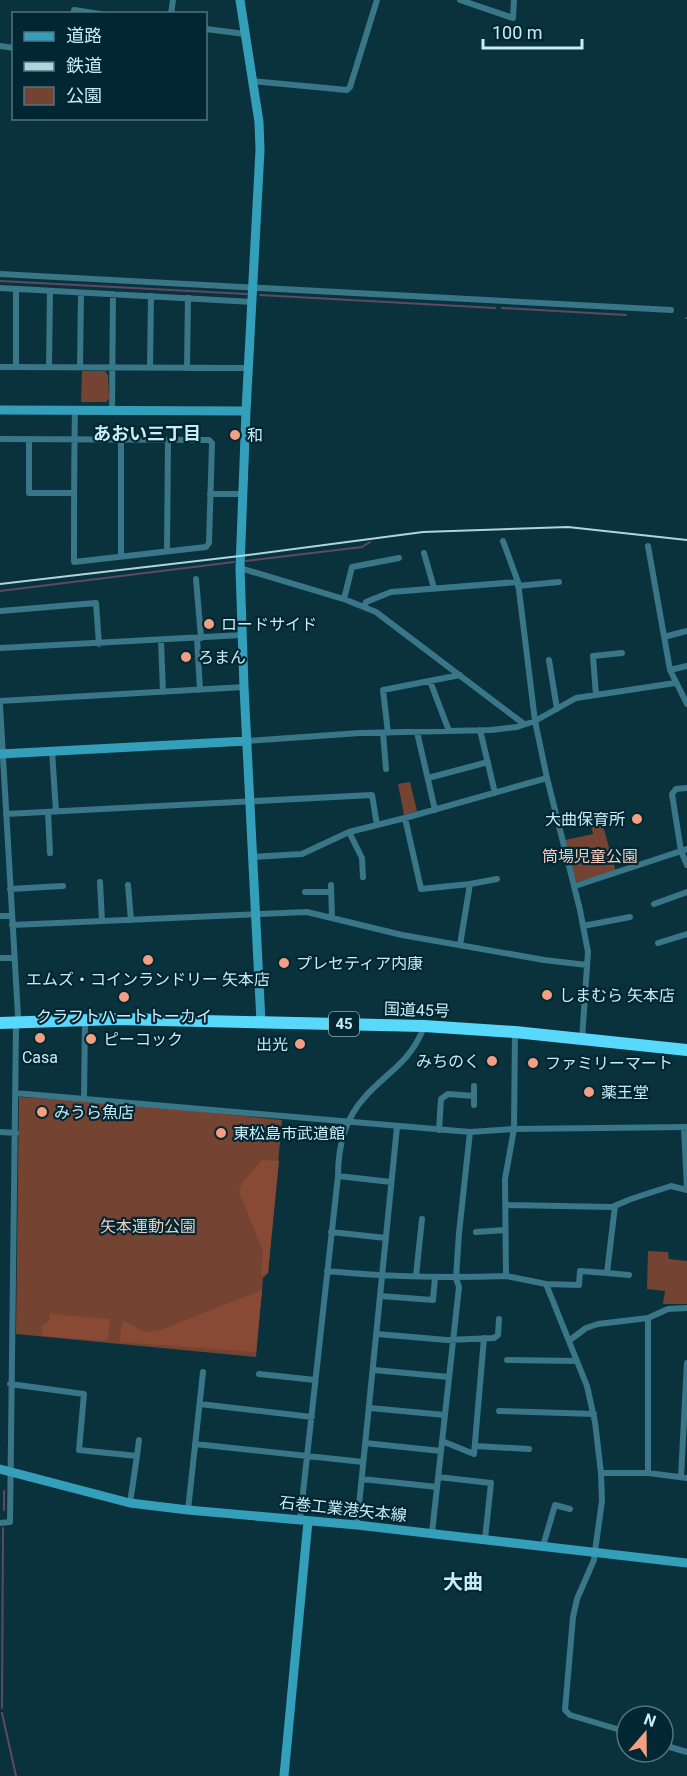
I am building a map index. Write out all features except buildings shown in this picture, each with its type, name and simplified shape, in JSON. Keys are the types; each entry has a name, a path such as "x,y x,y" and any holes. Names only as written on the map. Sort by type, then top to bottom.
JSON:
{"highway":[{"name":"国道45号","path":"0,1023 86,1019 424,1026 515,1032 687,1050"}],"street":[{"path":"74,12 76,0"},
{"path":"240,0 259,122 260,150 240,568 261,1022"},
{"path":"252,81 347,90 350,87 377,0"},
{"path":"460,0 513,18 514,0"},
{"path":"207,29 245,34"},
{"path":"0,274 671,310"},
{"path":"0,288 253,302"},
{"path":"16,289 16,367"},
{"path":"49,367 50,291"},
{"path":"80,367 81,293"},
{"path":"112,294 112,411"},
{"path":"150,367 151,296"},
{"path":"187,368 188,298"},
{"path":"0,367 249,368"},
{"path":"0,410 246,411"},
{"path":"0,439 29,440 75,440 122,440 168,440 209,440 212,443 206,547 74,562 74,493 75,440 75,410"},
{"path":"29,440 29,493 74,493"},
{"path":"121,556 122,440"},
{"path":"167,551 168,440"},
{"path":"210,494 243,494"},
{"path":"503,541 518,584 535,721 588,952 582,1040"},
{"path":"648,546 670,670 687,704"},
{"path":"424,553 434,588"},
{"path":"344,599 352,567 399,558"},
{"path":"240,568 344,599 376,612 524,724"},
{"path":"196,579 200,690"},
{"path":"364,606 366,602 391,592 559,582"},
{"path":"0,611 96,603 99,644"},
{"path":"664,637 687,631"},
{"path":"0,648 242,635"},
{"path":"161,640 163,692"},
{"path":"596,695 593,656 622,653"},
{"path":"549,660 557,709"},
{"path":"670,670 687,666"},
{"path":"386,769 383,690 460,675"},
{"path":"430,681 449,731"},
{"path":"1,754 517,727 535,721 576,698 675,683"},
{"path":"0,1523 10,1522 10,1384 17,1022 6,814 2,796 0,703 244,687"},
{"path":"480,730 495,793"},
{"path":"417,732 435,810"},
{"path":"52,751 56,812"},
{"path":"428,778 488,762"},
{"path":"252,857 302,854 349,832 435,810 547,777"},
{"path":"687,788 676,789 672,794 687,865"},
{"path":"6,814 372,795 377,825"},
{"path":"48,812 50,853"},
{"path":"405,818 421,890 497,879"},
{"path":"349,832 362,858 363,877"},
{"path":"574,886 684,850"},
{"path":"0,869 9,869"},
{"path":"100,882 102,921"},
{"path":"460,945 470,884"},
{"path":"128,885 131,920"},
{"path":"330,885 332,918"},
{"path":"10,889 63,886"},
{"path":"305,892 331,892"},
{"path":"654,904 687,892"},
{"path":"12,926 298,912 460,945 544,960 586,964"},
{"path":"0,916 11,916"},
{"path":"583,926 630,917"},
{"path":"658,943 687,934"},
{"path":"0,958 14,958"},
{"path":"84,1099 86,1019"},
{"path":"284,1776 307,1457 340,1148 349,1123 363,1099 402,1064 419,1039 424,1026"},
{"path":"506,1276 507,1165 514,1129 515,1032"},
{"path":"474,1086 474,1105"},
{"path":"15,1093 470,1132 514,1129 686,1127 687,1189 671,1186 615,1206 506,1205"},
{"path":"439,1130 441,1099 448,1094 474,1096"},
{"path":"357,1525 397,1127"},
{"path":"0,1132 16,1133"},
{"path":"432,1533 459,1287 456,1278 470,1132"},
{"path":"338,1176 391,1182"},
{"path":"607,1274 615,1206"},
{"path":"416,1276 422,1219"},
{"path":"476,1232 505,1230"},
{"path":"332,1232 386,1238"},
{"path":"327,1271 435,1278 506,1276 546,1284 579,1285 580,1271 629,1275"},
{"path":"380,1296 433,1300 435,1278"},
{"path":"546,1284 587,1386 594,1414 601,1473 602,1501 595,1551 577,1599 573,1617 565,1710 570,1715 615,1728"},
{"path":"570,1340 586,1328 598,1324 648,1318 668,1309 687,1308"},
{"path":"648,1318 648,1473"},
{"path":"377,1334 453,1339 494,1338 498,1335 499,1319"},
{"path":"442,1441 474,1454 484,1338"},
{"path":"507,1360 577,1361"},
{"path":"601,1473 648,1473 684,1478 687,1364"},
{"path":"374,1370 449,1377"},
{"path":"188,1510 203,1372"},
{"path":"259,1374 315,1380"},
{"path":"10,1384 84,1394 79,1450 136,1456"},
{"path":"200,1404 312,1417"},
{"path":"369,1408 445,1415"},
{"path":"499,1411 594,1414"},
{"path":"130,1503 139,1440"},
{"path":"365,1443 441,1451"},
{"path":"195,1444 363,1462"},
{"path":"475,1446 529,1449"},
{"name":"石巻工業港矢本線","path":"0,1469 130,1503 432,1533 687,1563"},
{"path":"438,1477 491,1483 485,1539"},
{"path":"362,1479 437,1487"},
{"path":"543,1546 552,1504 570,1509"}],"green space":[{"path":"82,371 105,371 108,375 109,399 106,402 81,402"},
{"path":"410,782 417,811 404,815 398,784"},
{"name":"筒場児童公園","path":"599,812 616,872 576,882 565,840 593,834 588,814"},
{"name":"矢本運動公園","path":"19,1097 131,1104 282,1120 268,1273 263,1278 256,1357 16,1334"},
{"path":"648,1251 668,1252 669,1259 687,1261 687,1304 663,1304 665,1291 647,1289"}],"shaded area":[{"path":"262,1160 279,1161 268,1273 261,1276 263,1252 239,1191 242,1183"},
{"path":"262,1290 256,1352 119,1342 123,1320 144,1332 158,1331"},
{"path":"50,1314 110,1319 108,1338 105,1341 43,1336 41,1326 49,1321"}],"waterway":[{"path":"0,281 247,294"},
{"path":"260,295 495,308"},
{"path":"502,308 626,315"},
{"path":"246,561 362,547 370,542"},
{"path":"0,591 234,562"},
{"path":"4,1491 4,1510"},
{"path":"2,1708 3,1528"},
{"path":"2,1713 16,1776"}],"railway":[{"path":"0,584 423,532 568,527 687,540"}],"place":[{"name":"和","path":"235,435"},
{"name":"ロードサイド","path":"209,624"},
{"name":"ろまん","path":"186,657"},
{"name":"大曲保育所","path":"637,819"},
{"name":"エムズ・コインランドリー 矢本店","path":"148,960"},
{"name":"プレセティア内康","path":"284,963"},
{"name":"しまむら 矢本店","path":"547,995"},
{"name":"クラフトハートトーカイ","path":"124,997"},
{"name":"Casa","path":"40,1038"},
{"name":"ピーコック","path":"91,1039"},
{"name":"出光","path":"300,1044"},
{"name":"みちのく","path":"492,1061"},
{"name":"ファミリーマート","path":"533,1063"},
{"name":"薬王堂","path":"589,1092"},
{"name":"みうら魚店","path":"42,1112"},
{"name":"東松島市武道館","path":"221,1133"}],"district":[{"name":"あおい三丁目","path":"147,433"},
{"name":"大曲","path":"463,1582"}]}
